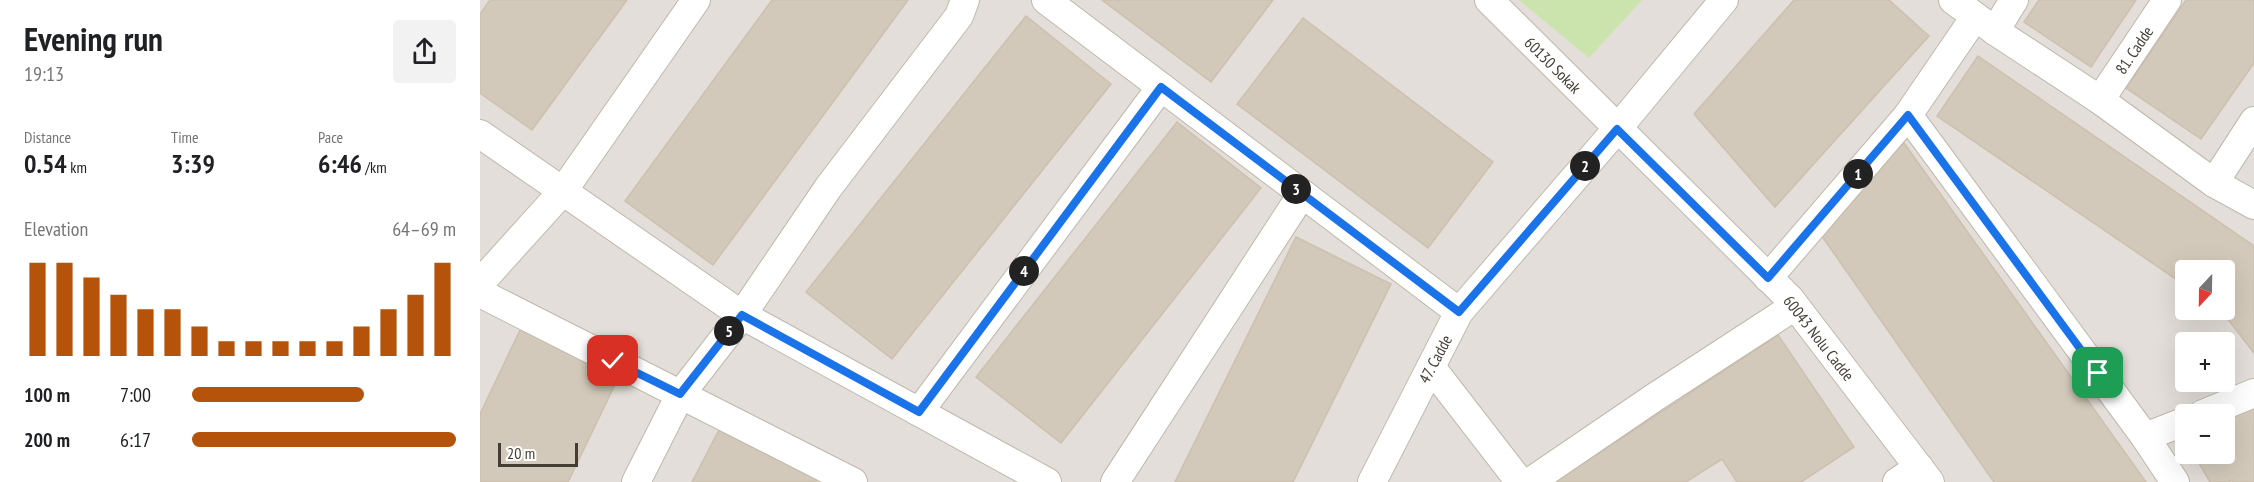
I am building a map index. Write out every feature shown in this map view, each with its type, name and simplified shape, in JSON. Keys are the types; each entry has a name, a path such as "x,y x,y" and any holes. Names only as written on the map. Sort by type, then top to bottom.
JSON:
{"street":[{"path":"480,284 563,191 696,0"},
{"path":"636,482 680,394 742,315 828,188 959,16 965,0"},
{"path":"1046,0 1459,312"},
{"name":"60130 Sokak","path":"1489,0 1617,129"},
{"name":"47. Cadde","path":"1372,482 1459,312 1617,129 1724,0"},
{"path":"1953,0 1985,24 2100,100 2214,183 2254,205"},
{"path":"1768,278 1985,24 2014,0"},
{"name":"81. Cadde","path":"2100,100 2167,0"},
{"path":"919,412 1161,87"},
{"path":"1908,115 2145,437 2175,482"},
{"path":"2214,183 2254,121"},
{"name":"60043 Nolu Cadde","path":"1617,129 1796,306 1915,477"},
{"path":"480,134 742,315 1047,482"},
{"path":"1114,482 1302,194"},
{"path":"480,293 853,482"},
{"path":"1530,482 1655,397 1796,306"},
{"path":"1431,367 1521,482"},
{"path":"2227,404 2254,393"},
{"path":"2145,437 2175,425"}],"shaded area":[{"path":"480,0 2254,0 2254,482 480,482"}],"green space":[{"path":"1519,0 1642,0 1589,58"}],"building":[{"path":"490,0 627,0 532,130 480,93 480,14"},
{"path":"772,0 908,0 713,265 625,201"},
{"path":"1102,0 1273,0 1211,82"},
{"path":"1794,0 1889,0 1929,36 1775,207 1694,114"},
{"path":"2039,0 2136,0 2091,67 2024,22"},
{"path":"2186,0 2254,0 2254,63 2201,139 2126,88"},
{"path":"1026,16 1111,84 892,359 806,292"},
{"path":"1303,18 1493,162 1428,248 1237,104"},
{"path":"1978,56 2254,246 2254,353 2228,320 2235,320 2235,260 2175,260 2175,278 1937,116"},
{"path":"1177,122 1261,188 1061,443 976,377"},
{"path":"1904,143 2146,482 1994,482 1819,232 1859,187"},
{"path":"1296,237 1391,284 1293,482 1175,482"},
{"path":"522,326 620,374 568,482 480,482 480,414"},
{"path":"1778,335 1854,447 1801,482 1737,482 1722,459 1686,482 1555,482"},
{"path":"2254,406 2254,482 2233,482 2232,480 2210,482 2199,464 2235,464 2235,414"},
{"path":"721,426 818,477 816,482 692,482"}],"route":[{"path":"613,361 680,394 742,315 919,412 1161,87 1459,312 1617,129 1768,278 1908,115 2098,373"}]}
